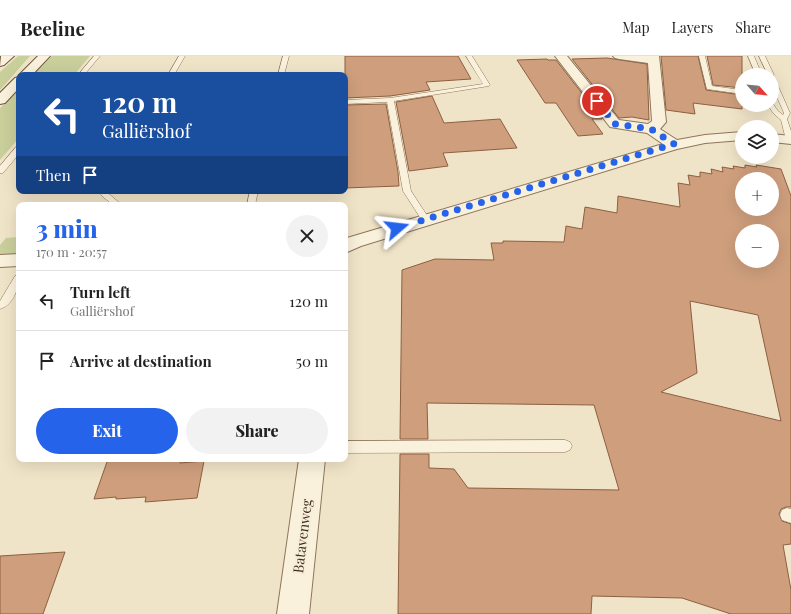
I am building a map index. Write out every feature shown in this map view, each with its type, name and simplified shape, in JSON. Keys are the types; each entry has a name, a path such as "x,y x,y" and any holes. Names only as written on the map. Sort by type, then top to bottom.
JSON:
{"street":[{"path":"0,63 8,56"},
{"path":"561,56 615,124 651,129 674,144"},
{"path":"619,56 653,58 659,122 651,129"},
{"path":"28,72 40,58"},
{"path":"0,100 16,84"},
{"path":"348,245 354,242 674,144 705,139 735,137"},
{"path":"779,139 791,140"},
{"path":"0,261 16,260"},
{"name":"Batavenweg","path":"293,614 312,462"}],"lane":[{"path":"84,72 97,56"},
{"path":"173,72 182,56"},
{"path":"282,72 286,56"},
{"path":"348,102 390,100 487,85 470,56"},
{"path":"702,56 709,88 735,91"},
{"path":"751,56 756,68"},
{"path":"762,56 767,68"},
{"path":"779,94 787,113 784,120"},
{"path":"390,100 407,191 426,220"},
{"path":"774,112 784,120 791,140"},
{"path":"0,171 16,152"},
{"path":"105,194 114,202"},
{"path":"0,305 4,303 16,283"},
{"path":"348,447 565,446"}],"green space":[{"path":"18,56 30,56 0,90 0,72"},
{"path":"52,56 90,56 77,72 36,72"},
{"path":"16,92 16,141 0,160 0,108"},
{"path":"16,237 16,255 0,256 0,245 6,238"}],"building":[{"path":"345,56 458,56 471,79 426,82 430,90 390,96 348,98 348,72 345,72"},
{"path":"661,56 698,56 706,90 735,94 735,108 693,103 695,114 666,110"},
{"path":"707,56 742,56 742,68 735,68 735,87 713,85"},
{"path":"607,58 647,64 649,120 632,117 619,118 572,59"},
{"path":"517,60 556,60 602,119 592,119 603,134 578,136 556,103 545,103"},
{"path":"432,96 444,123 500,119 517,148 443,153 448,166 409,171 396,102"},
{"path":"386,104 398,172 399,186 348,188 348,105"},
{"path":"745,165 757,167 756,165 781,169 791,196 791,507 781,509 779,514 782,521 791,524 791,544 783,545 791,590 791,614 731,614 682,598 592,596 591,614 398,614 400,454 429,454 429,468 454,469 468,488 619,490 594,405 427,403 428,439 400,439 402,270 435,259 494,260 491,243 503,243 503,241 564,242 566,226 582,229 585,207 617,213 618,196 680,207 678,183 690,185 688,175 700,177 700,172 712,174 711,169 723,172 722,167 734,169 733,166 745,168","holes":["690,301 758,315 781,421 661,392 697,373"]},
{"path":"107,462 204,462 197,498 145,502 146,497 94,499"},
{"path":"65,552 43,614 0,614 0,556"}],"route":[{"path":"397,228 674,144 651,129 615,124 597,101"}]}
